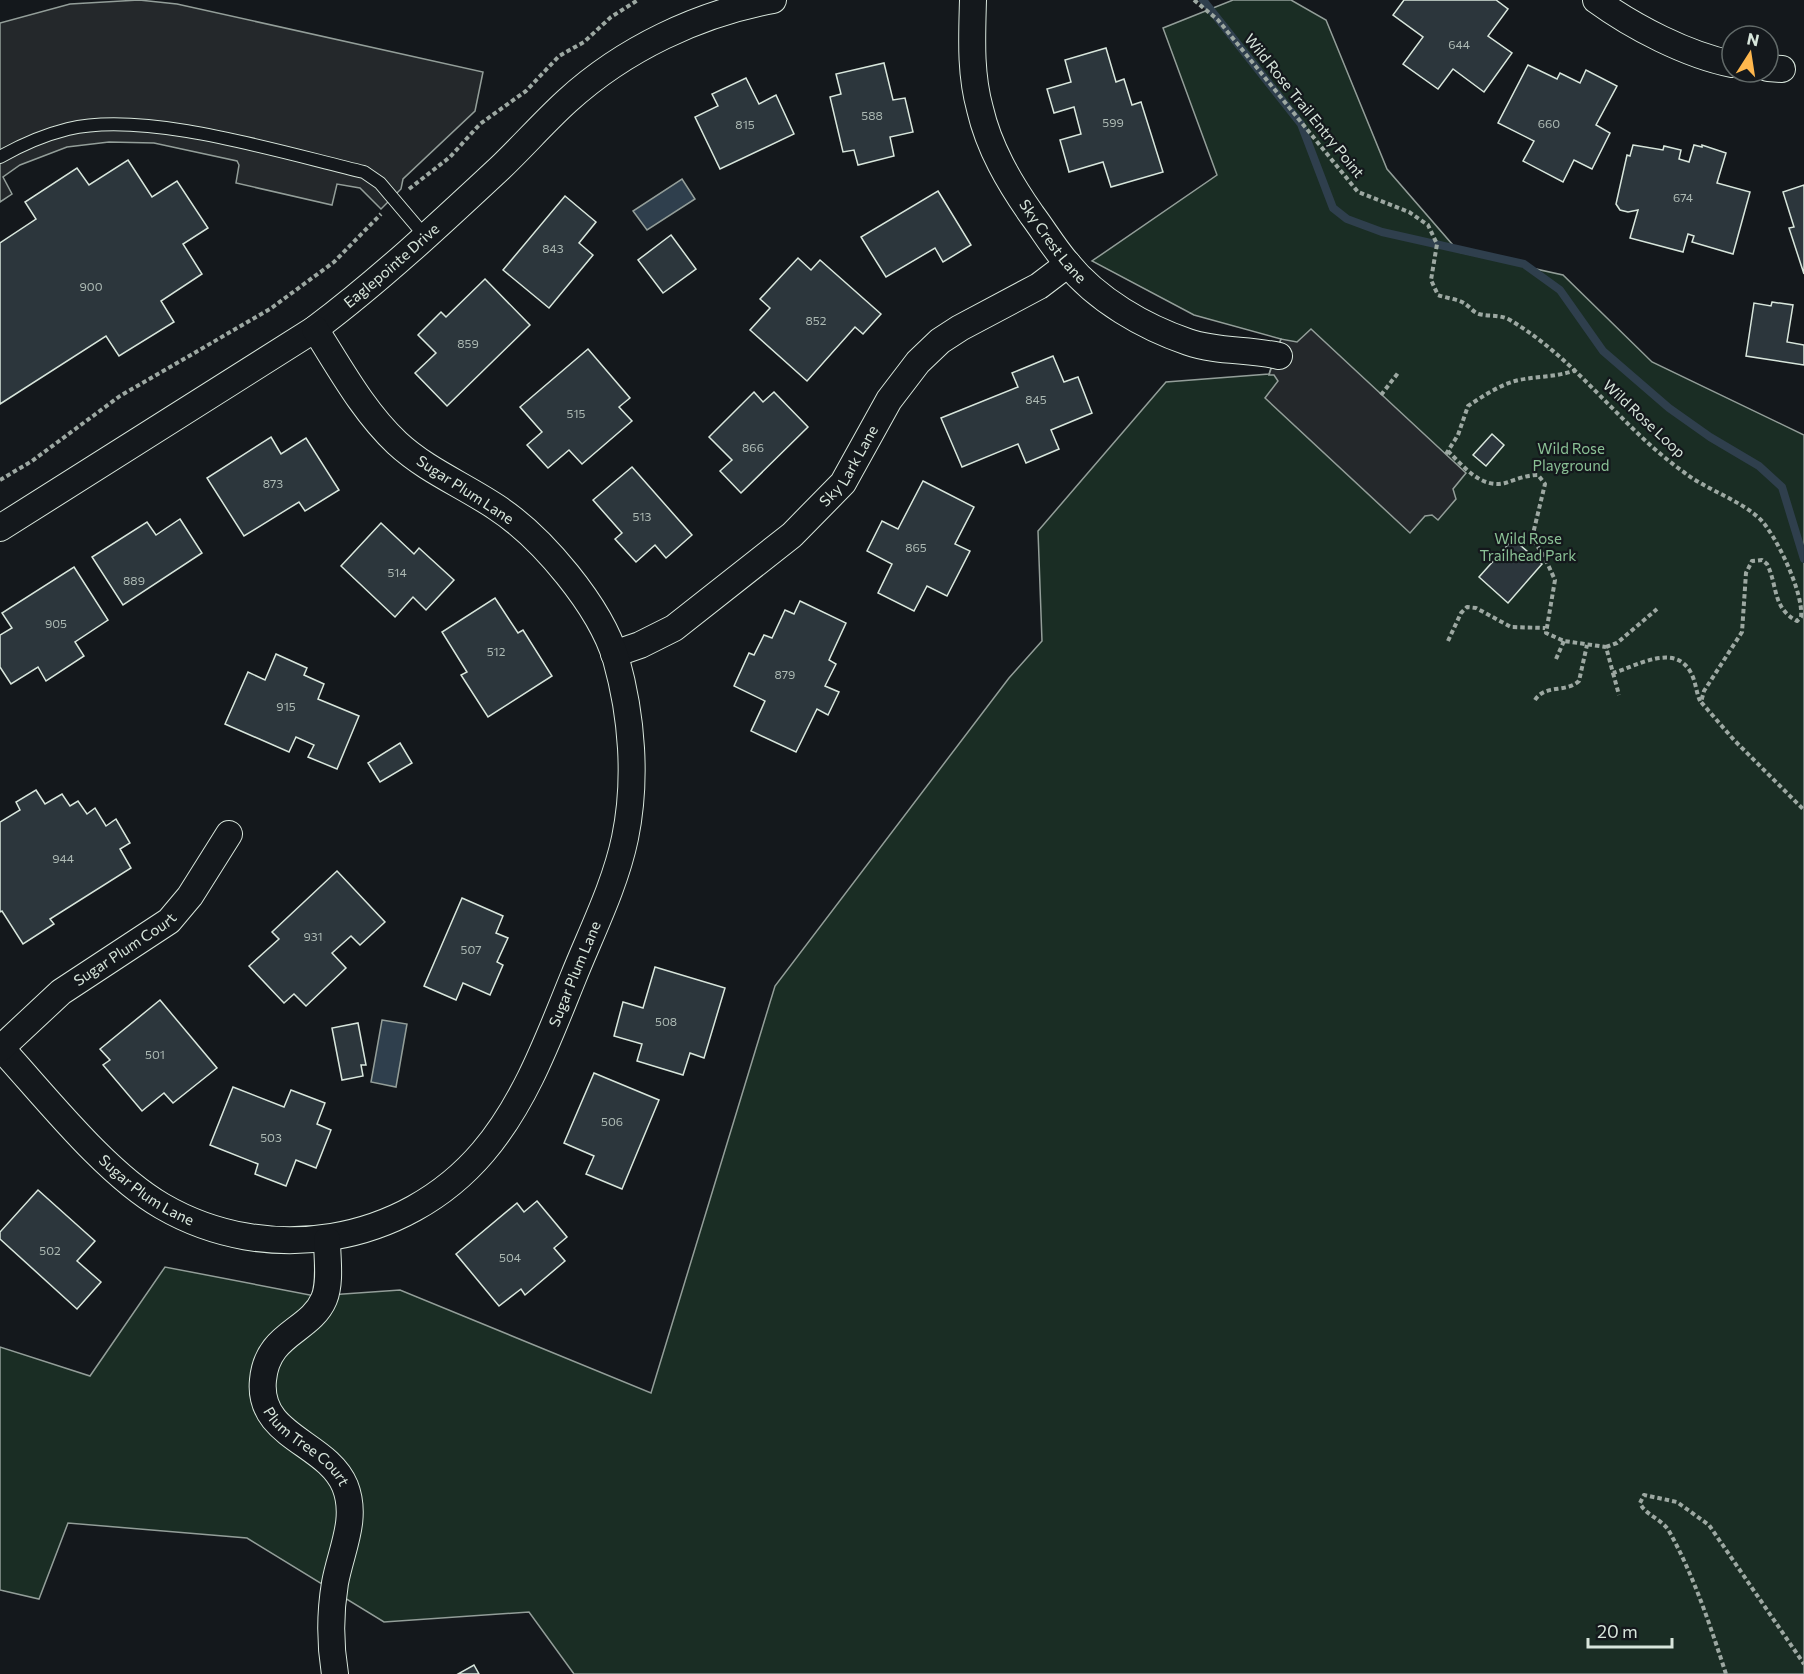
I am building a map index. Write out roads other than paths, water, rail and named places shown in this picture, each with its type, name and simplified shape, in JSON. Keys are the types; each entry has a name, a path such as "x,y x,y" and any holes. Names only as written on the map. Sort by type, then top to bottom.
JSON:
{"street":[{"name":"Eaglepointe Drive","path":"0,528 315,329 356,299 500,167 568,100 610,67 641,47 676,30 720,14 773,0"},
{"name":"Sky Crest Lane","path":"973,0 971,60 980,110 988,138 1020,198 1068,264 1103,297 1131,316 1161,331 1190,343 1279,356"},
{"path":"1596,0 1680,47 1720,61"},
{"name":"Sky Lark Lane","path":"614,654 640,645 675,628 798,529 843,483 889,400 918,362 940,341 1039,286 1068,264"},
{"name":"Sugar Plum Lane","path":"1,1047 91,1146 129,1182 159,1204 189,1220 254,1238 327,1240 355,1233 402,1215 423,1203 467,1169 507,1118 546,1044 606,894 625,839 630,798 631,746 624,690 614,654 585,600 546,549 499,508 425,465 397,443 355,393 315,329"},
{"name":"Sugar Plum Court","path":"1,1047 61,992 169,921 190,896 230,834"},
{"name":"Plum Tree Court","path":"327,1240 324,1298 308,1320 282,1338 274,1349 262,1380 264,1396 278,1425 290,1436 324,1457 337,1470 351,1505 332,1603 331,1639 335,1674"}],"lane":[{"path":"0,157 26,144 68,129 119,124 168,129 364,172 380,183 425,236"}],"water":[{"path":"682,179 695,199 647,230 633,211"},
{"path":"382,1020 407,1024 396,1087 371,1082"}],"waterway":[{"path":"1203,0 1301,124 1333,208 1347,219 1382,232 1524,264 1560,290 1603,351 1669,408 1710,437 1759,466 1782,487 1804,559"}],"park label":[{"name":"Wild Rose Playground","path":"1571,458"},
{"name":"Wild Rose Trailhead Park","path":"1528,548"}]}
